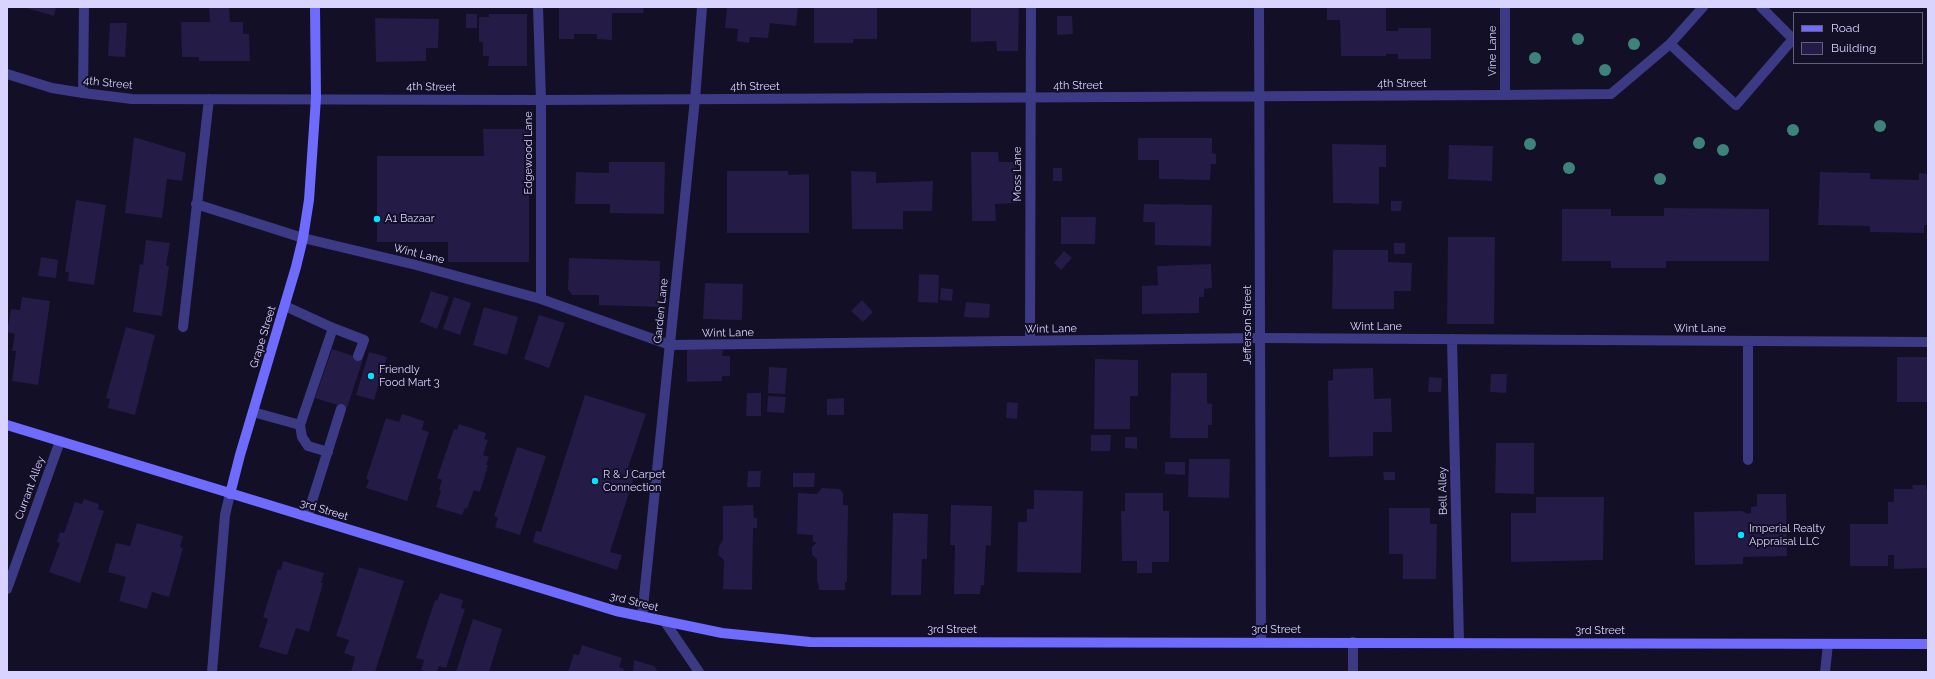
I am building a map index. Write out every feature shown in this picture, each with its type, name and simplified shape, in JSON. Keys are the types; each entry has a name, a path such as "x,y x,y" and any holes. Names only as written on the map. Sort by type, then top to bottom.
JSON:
{"main road":[{"name":"Grape Street","path":"230,494 285,306 303,238 309,200 316,98 315,7"},
{"name":"3rd Street","path":"7,425 600,606 642,618 722,633 810,642 1928,644"}],"street":[{"path":"83,93 84,7"},
{"name":"Edgewood Lane","path":"538,7 541,100 541,299"},
{"name":"Garden Lane","path":"642,618 695,99 702,7"},
{"name":"Moss Lane","path":"1030,7 1030,341"},
{"name":"Jefferson Street","path":"1259,7 1261,642"},
{"name":"Vine Lane","path":"1505,7 1505,95"},
{"name":"4th Street","path":"7,74 52,88 132,99 316,98 541,100 1611,94 1670,44 1703,7"},
{"path":"1670,44 1736,105 1793,39 1762,7"},
{"path":"183,327 209,99"},
{"name":"Wint Lane","path":"196,204 303,238 416,265 541,299 670,345 1260,338 1928,342"},
{"path":"285,306 333,328 364,340 358,356"},
{"path":"328,452 308,446 302,437 300,425 333,328"},
{"name":"Bell Alley","path":"1452,339 1459,642"},
{"path":"1748,341 1748,460"},
{"path":"307,517 341,409"},
{"path":"253,412 300,425"},
{"name":"Currant Alley","path":"7,588 60,441"},
{"name":"Grape Street","path":"212,672 225,515 230,494"},
{"path":"665,622 699,672"},
{"path":"1353,642 1353,672"},
{"path":"1825,672 1828,644"}],"building":[{"path":"23,7 56,7 54,16"},
{"path":"559,7 643,7 644,13 612,13 612,40 597,39 597,34 574,34 574,39 559,39"},
{"path":"727,7 798,7 796,26 770,23 768,38 750,37 749,43 737,41 738,29 725,28"},
{"path":"814,7 877,7 877,39 853,39 853,43 814,43"},
{"path":"971,7 1019,7 1018,51 997,51 996,41 971,42"},
{"path":"1327,7 1386,7 1386,31 1398,31 1398,28 1431,28 1431,59 1398,59 1398,54 1386,54 1386,56 1341,56 1340,20 1327,20"},
{"path":"209,8 229,8 230,22 243,22 243,34 249,34 250,61 199,61 199,57 182,57 181,22 210,22"},
{"path":"466,14 477,14 477,28 466,28"},
{"path":"489,14 527,14 527,66 488,66 489,56 483,56 483,42 479,42 479,17 489,17"},
{"path":"1057,16 1072,16 1073,34 1057,35"},
{"path":"375,18 439,19 438,48 426,48 426,61 376,62"},
{"path":"110,23 127,23 125,57 108,56"},
{"path":"483,129 529,129 529,262 448,262 448,242 377,242 377,156 484,156"},
{"path":"134,137 186,153 182,181 167,179 162,218 125,213"},
{"path":"1138,138 1212,138 1212,153 1216,154 1216,164 1211,164 1210,180 1159,179 1159,160 1138,160"},
{"path":"1332,144 1386,145 1386,167 1379,167 1379,204 1333,203"},
{"path":"1449,145 1493,146 1492,181 1448,179"},
{"path":"971,152 998,152 999,162 1016,162 1017,203 995,204 996,221 972,221"},
{"path":"609,162 665,162 664,214 610,213 610,204 575,204 576,172 609,173"},
{"path":"1053,168 1062,168 1062,181 1053,181"},
{"path":"727,171 788,171 788,175 809,174 809,233 727,233"},
{"path":"851,171 876,172 876,183 933,181 932,211 903,211 903,229 852,229"},
{"path":"1820,172 1870,173 1870,179 1919,180 1919,173 1928,174 1928,225 1924,225 1924,233 1870,232 1870,226 1818,225"},
{"path":"76,200 106,205 94,285 68,281 69,272 65,272"},
{"path":"1391,201 1402,201 1401,211 1391,211"},
{"path":"1144,204 1212,205 1211,246 1155,245 1155,222 1143,222"},
{"path":"1664,208 1769,209 1769,261 1666,261 1666,268 1611,268 1611,261 1562,261 1562,209 1611,209 1611,216 1664,216"},
{"path":"1061,217 1096,217 1095,244 1061,244"},
{"path":"1448,237 1495,237 1494,324 1447,324"},
{"path":"146,240 170,243 166,266 169,266 162,316 133,312 140,264 143,265"},
{"path":"1394,243 1405,243 1405,254 1394,254"},
{"path":"1333,250 1388,250 1388,262 1412,263 1411,291 1394,291 1394,309 1332,309"},
{"path":"1064,251 1072,258 1061,270 1054,263"},
{"path":"41,257 58,260 56,278 38,276"},
{"path":"569,258 660,261 659,307 599,305 599,295 572,295 568,289"},
{"path":"1211,264 1212,288 1204,289 1204,297 1199,297 1199,313 1142,314 1142,286 1158,285 1157,266"},
{"path":"919,274 939,275 938,303 918,302"},
{"path":"705,283 743,284 742,320 703,319"},
{"path":"941,288 953,289 952,301 940,300"},
{"path":"431,291 449,297 437,329 420,322"},
{"path":"22,297 50,301 38,385 12,381 16,351 12,351 15,334 7,332 11,309 20,310"},
{"path":"454,297 471,303 460,335 443,329"},
{"path":"862,300 873,312 863,322 851,311"},
{"path":"966,302 990,304 989,318 964,317"},
{"path":"484,307 518,317 507,355 473,345"},
{"path":"539,315 565,323 549,368 524,359"},
{"path":"126,327 155,335 135,415 108,408 110,399 106,398"},
{"name":"Friendly Food Mart 3","path":"332,349 363,359 347,408 315,398"},
{"path":"687,350 723,350 722,356 730,356 730,376 722,376 722,381 687,382"},
{"name":"Friendly Food Mart 3","path":"369,352 387,357 374,400 356,395"},
{"path":"1897,357 1928,357 1928,402 1897,402"},
{"path":"1095,359 1138,360 1138,396 1130,396 1130,429 1094,429"},
{"path":"769,367 787,368 785,394 768,393"},
{"path":"1373,368 1374,399 1391,398 1392,432 1373,432 1373,456 1329,457 1328,381 1333,380 1333,369"},
{"path":"1171,373 1207,373 1207,403 1212,404 1212,425 1208,425 1208,438 1170,438"},
{"path":"1491,374 1507,374 1506,393 1490,392"},
{"path":"1429,377 1442,378 1441,392 1428,392"},
{"path":"747,393 761,393 761,416 746,416"},
{"name":"R & J Carpet Connection","path":"585,395 646,414 628,468 636,471 610,552 622,555 617,570 533,542 536,531 541,532"},
{"path":"768,396 786,397 784,413 767,412"},
{"path":"844,398 844,415 827,415 827,399"},
{"path":"1007,402 1018,403 1017,419 1006,418"},
{"path":"402,414 424,421 422,430 429,432 407,501 366,488 369,480 366,479 386,418 399,422"},
{"path":"459,424 486,433 484,439 488,440 483,455 489,457 480,492 474,490 467,509 465,508 462,515 436,507 441,491 439,490 442,480 437,478 454,429 457,430"},
{"path":"1091,435 1111,435 1110,451 1091,451"},
{"path":"1125,437 1137,437 1137,449 1125,448"},
{"path":"1496,443 1534,443 1534,494 1495,493"},
{"path":"517,447 546,456 520,535 495,527 498,518 494,516"},
{"path":"1189,459 1230,459 1229,498 1188,497"},
{"path":"1165,462 1185,462 1185,475 1165,474"},
{"path":"748,471 761,471 760,487 747,487"},
{"path":"1383,472 1395,472 1395,480 1384,480"},
{"path":"793,473 815,473 814,487 793,487"},
{"path":"1912,485 1926,485 1926,489 1928,489 1928,568 1894,569 1894,555 1888,555 1888,566 1850,566 1850,524 1888,524 1888,502 1894,502 1894,489 1913,489"},
{"path":"822,488 840,489 843,493 843,505 848,505 847,582 845,582 845,590 819,590 817,582 817,559 812,555 812,547 817,542 813,542 813,535 797,534 798,493 817,494"},
{"path":"1034,490 1083,491 1081,573 1017,572 1018,522 1027,522 1027,509 1034,509"},
{"path":"1125,493 1163,493 1163,511 1169,511 1169,562 1152,562 1152,573 1137,573 1137,561 1122,561 1121,511 1125,511"},
{"name":"Imperial Realty Appraisal LLC","path":"1757,494 1786,494 1787,556 1743,557 1743,564 1695,565 1694,512 1742,511 1748,514 1751,513 1751,507 1757,506"},
{"path":"1536,497 1604,497 1603,560 1511,562 1511,513 1536,513"},
{"path":"84,499 99,504 98,509 104,511 80,583 49,572 60,543 57,542 60,532 64,533 75,502 82,504"},
{"path":"753,505 754,518 757,518 757,528 753,528 752,590 723,589 724,560 718,555 719,546 723,540 723,506"},
{"path":"951,505 992,506 991,546 986,545 984,585 981,585 980,594 954,594 955,545 950,545"},
{"path":"1389,508 1430,508 1430,524 1437,524 1436,579 1403,579 1403,554 1389,554"},
{"path":"893,513 928,514 927,559 922,559 921,595 891,595"},
{"path":"137,523 183,536 180,547 183,548 169,597 152,592 147,609 119,601 126,577 108,572 116,543 130,546"},
{"path":"283,561 324,573 321,583 323,583 309,632 296,628 287,655 259,647 268,619 263,617 278,569 281,570"},
{"path":"359,567 404,581 375,672 351,672 355,657 344,653 349,640 336,636"},
{"path":"440,593 463,600 461,608 465,609 446,668 439,666 437,672 428,672 421,670 424,660 416,658 435,600 437,601"},
{"path":"473,619 502,629 489,672 456,672"},
{"path":"582,645 622,658 619,667 624,669 623,672 568,672 574,654 579,655"},
{"path":"634,660 654,666 658,672 633,672"}],"place":[{"name":"A1 Bazaar","path":"377,219"},
{"name":"Friendly Food Mart 3","path":"371,376"},
{"name":"R & J Carpet Connection","path":"595,481"},
{"name":"Imperial Realty Appraisal LLC","path":"1741,535"}]}
